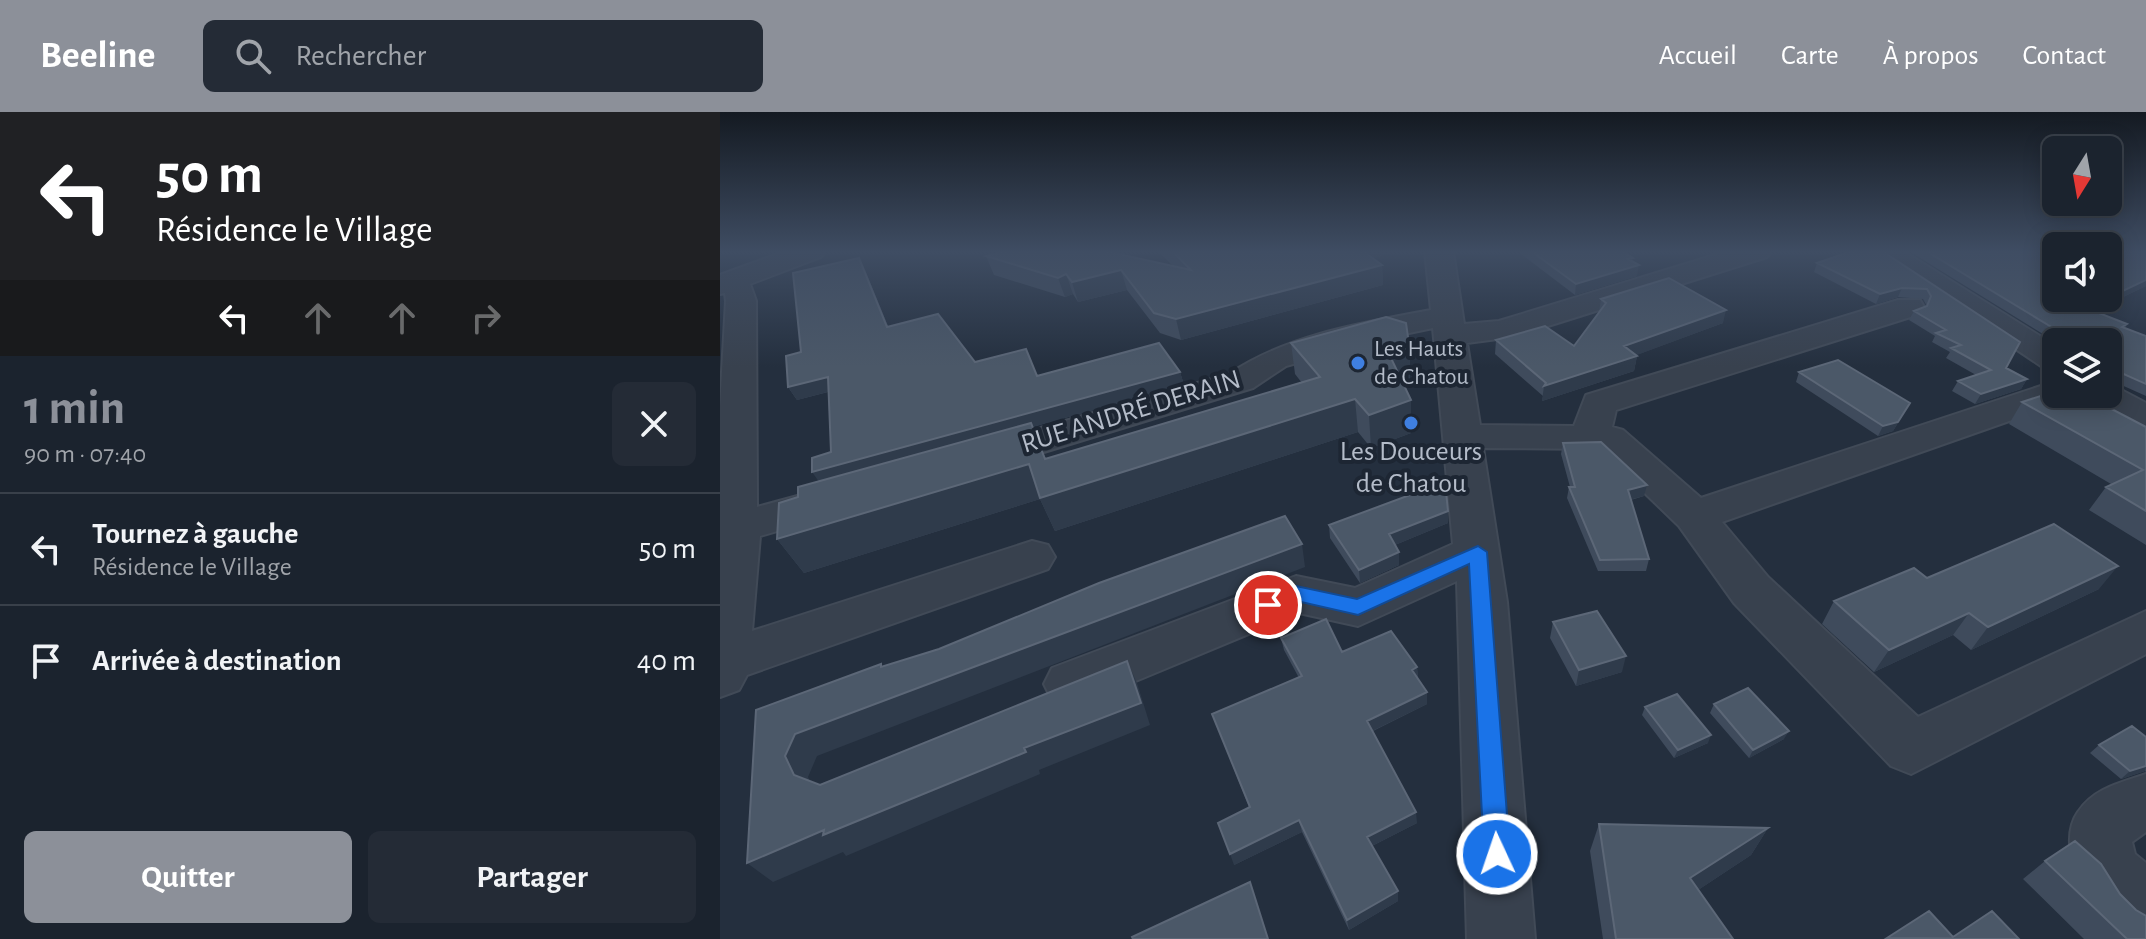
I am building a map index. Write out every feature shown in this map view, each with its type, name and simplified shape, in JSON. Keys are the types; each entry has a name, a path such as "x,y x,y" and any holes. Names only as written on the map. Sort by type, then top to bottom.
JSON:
{"street":[{"path":"739,290 741,301 728,531 739,547 721,668 1032,557"},
{"path":"1444,290 1478,552 1501,939"},
{"name":"RUE ANDRÉ DERAIN","path":"954,466 1196,396 1241,381 1274,359 1380,329 1449,326 1502,330 1632,290"},
{"path":"1944,290 2042,352"},
{"path":"1591,435 1599,403 1909,307"},
{"path":"1694,516 2042,397"},
{"path":"2122,404 2146,419"},
{"path":"1464,436 1591,435 1609,438 1694,516 1751,590 1911,748 2146,631"},
{"path":"728,531 863,492"},
{"path":"1032,700 1296,594 1358,607 1478,552"},
{"path":"2146,803 2117,813 2099,834 2107,872 2146,908"}],"building":[{"path":"795,290 872,290 887,327 938,314 975,362 1026,349 1037,376 1159,343 1180,372 812,472 812,458 831,452 828,377 788,387 786,356 801,352"},
{"path":"1136,290 1288,290 1176,319 1154,313"},
{"path":"1631,290 1690,290 1726,310 1624,346 1637,356 1544,386 1546,383 1496,340 1545,326 1574,346 1606,303 1601,299"},
{"path":"1871,290 1896,290 1880,294"},
{"path":"1927,290 1941,290 2020,342 2006,368 2027,379 1981,394 1958,381 1991,370 1951,348 1961,345 1936,333 1946,330 1914,311 1927,306 1931,296"},
{"path":"1990,290 2042,290 2042,312 2096,312 2127,324 2122,327 2146,336 2146,384 2122,373 2122,328 2053,328"},
{"path":"1386,317 1406,323 1410,351 1390,356 1411,400 1369,415 1355,399 1040,498 1029,464 777,539 779,503 798,497 798,487 1031,423 1045,459 1320,377 1291,343"},
{"path":"1838,360 1910,403 1898,422 1883,426 1799,372"},
{"path":"2042,396 2042,408 2110,408 2146,427 2146,511 2106,487 2143,470 2022,402"},
{"path":"1601,442 1647,485 1628,490 1649,559 1600,560 1569,487 1575,487 1563,443"},
{"path":"1445,482 1448,511 1389,534 1399,552 1359,570 1329,525"},
{"path":"1285,516 1302,544 795,734 785,756 794,775 820,785 1127,661 1141,703 1024,748 1026,752 823,835 824,830 747,863 756,710 881,664 881,667 939,649 1099,583"},
{"path":"2054,524 2118,566 1988,627 1969,613 1889,650 1834,601 1914,568 1927,578"},
{"path":"1597,611 1626,656 1579,670 1553,622"},
{"path":"1326,619 1342,652 1391,631 1417,667 1412,670 1427,692 1367,721 1416,812 1367,837 1398,891 1347,920 1299,820 1230,854 1218,823 1250,807 1212,714 1302,676 1281,638"},
{"path":"1748,688 1789,731 1753,750 1714,704"},
{"path":"1677,694 1711,735 1678,750 1645,707"},
{"path":"2132,726 2146,737 2146,766 2130,771 2099,745"},
{"path":"1599,824 1768,828 1690,878 1733,939 1616,939"},
{"path":"2075,841 2101,864 2120,894 2146,916 2146,939 2127,939 2045,861"},
{"path":"1250,882 1268,939 1132,937"},
{"path":"1929,911 1953,937 1992,911 2019,939 1887,938"}],"place":[{"name":"Les Hauts de Chatou","path":"1358,363"},
{"name":"Les Douceurs de Chatou","path":"1411,423"}],"route":[{"path":"1268,605 1296,594 1358,607 1478,552 1497,854"}]}
